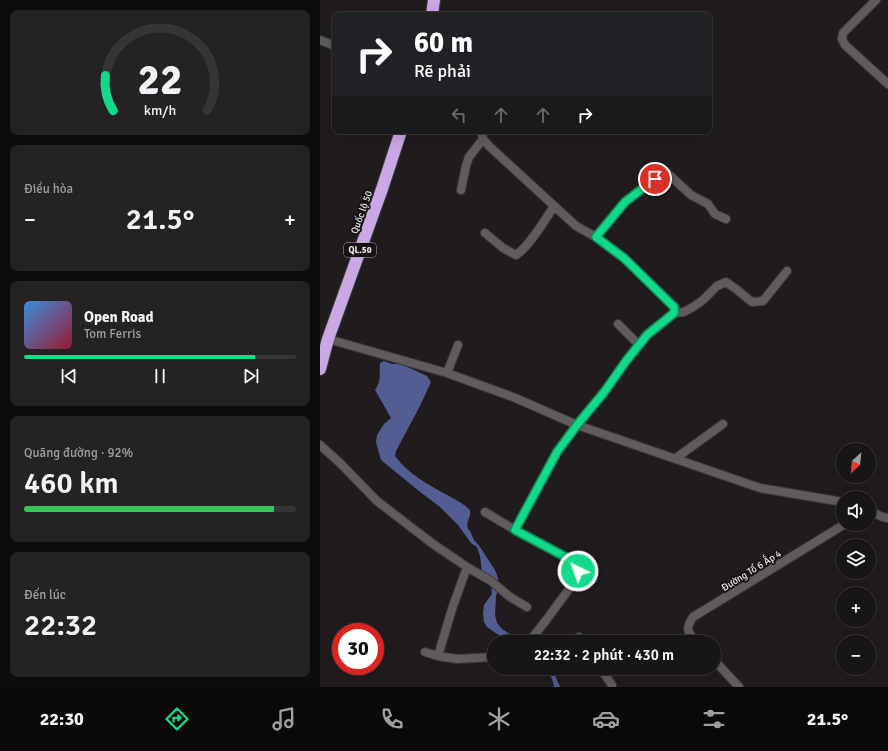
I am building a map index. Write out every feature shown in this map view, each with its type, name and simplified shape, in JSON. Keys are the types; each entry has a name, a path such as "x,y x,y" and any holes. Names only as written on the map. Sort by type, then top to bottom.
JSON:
{"highway":[{"path":"432,12 434,0"},
{"name":"Quốc lộ 50","path":"320,369 328,339 382,189 399,134"}],"street":[{"path":"876,0 843,33 842,39 845,45 888,84"},
{"path":"320,40 332,45"},
{"path":"461,190 466,166 482,135 489,146 576,226 596,237 624,258 674,307 674,313"},
{"path":"596,237 625,202 664,171 691,195 708,204 715,214 726,219"},
{"path":"485,233 503,248 516,255 521,252 539,230 554,206"},
{"path":"515,530 557,452 647,335 674,313 684,312 693,308 717,286 726,282 752,302 763,301 786,271"},
{"path":"618,324 639,345"},
{"path":"328,339 447,373 513,397 577,425 760,488 836,501"},
{"path":"447,373 458,345"},
{"path":"676,458 723,424"},
{"path":"320,445 377,501 433,544 491,581 510,597 527,607"},
{"path":"485,512 575,562 578,571 577,578 534,635"},
{"path":"876,514 888,518"},
{"name":"Đường Tổ 6 Ấp 4","path":"690,635 687,629 693,617 836,529"},
{"path":"438,656 452,609 468,567"},
{"path":"426,652 438,656 457,659 487,657"},
{"path":"721,668 739,687"},
{"path":"605,675 612,685"}],"water":[{"path":"384,361 392,364 401,364 427,376 431,382 396,451 395,456 413,474 434,488 460,502 470,510 467,524 468,529 495,570 498,578 499,587 496,596 495,615 497,623 502,629 512,635 499,635 487,627 484,622 484,605 492,594 491,580 482,572 477,547 471,543 458,525 440,507 381,460 376,442 377,435 384,424 391,418 375,390 379,380 380,363"},
{"path":"550,675 555,675 560,687 554,687"}],"route":[{"path":"578,571 575,562 515,530 557,452 647,335 674,313 674,307 624,258 596,237 625,202 655,179"}]}
